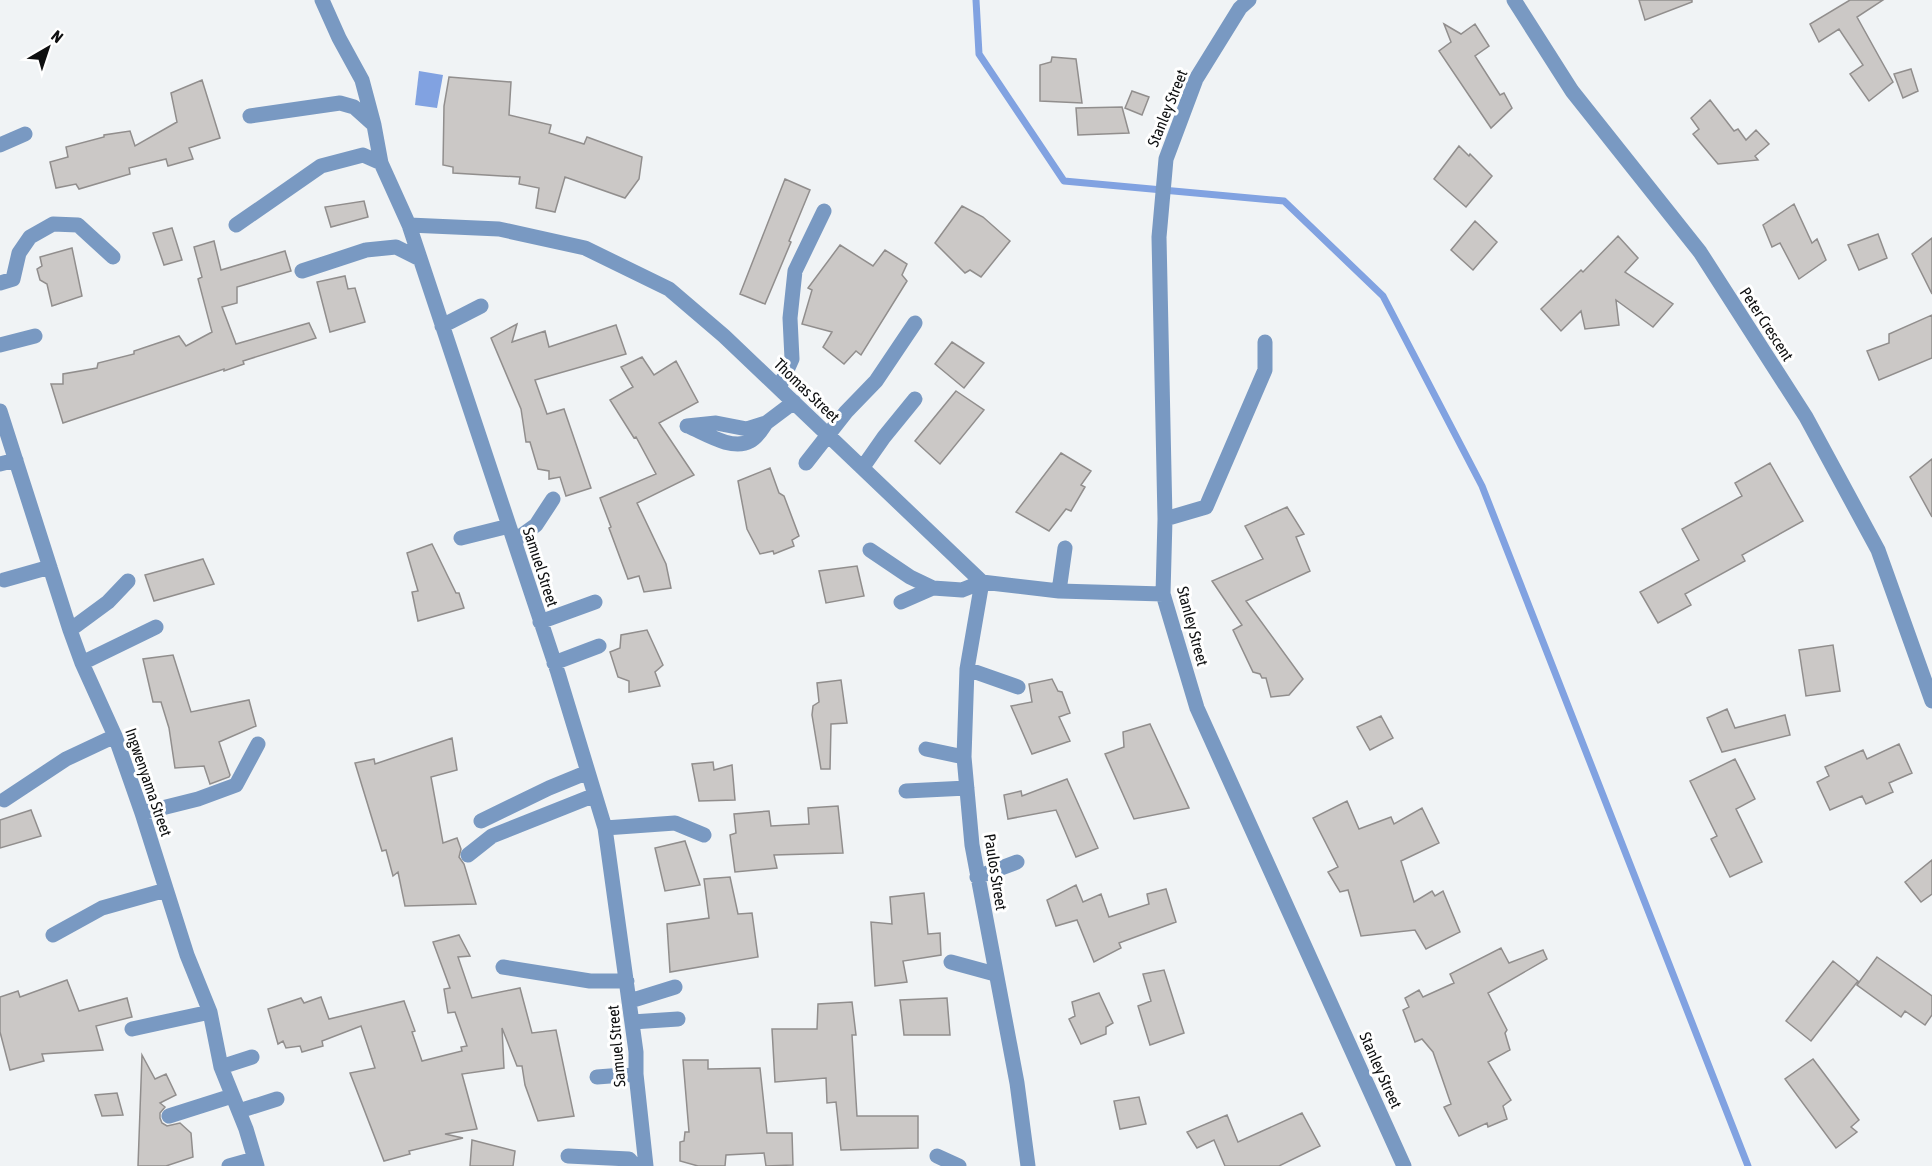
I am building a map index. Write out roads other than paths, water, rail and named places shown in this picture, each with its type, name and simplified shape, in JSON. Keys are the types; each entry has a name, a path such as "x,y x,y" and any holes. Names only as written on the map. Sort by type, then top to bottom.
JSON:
{"street":[{"name":"Samuel Street","path":"322,0 362,80 374,124 381,163 409,225 554,663 605,828 630,1001 646,1166"},
{"name":"Stanley Street","path":"1249,0 1240,8 1196,80 1166,159 1159,237 1165,519 1163,594 1197,708 1404,1166"},
{"name":"Peter Crescent","path":"1514,0 1572,91 1700,252 1806,417 1878,550 1932,701"},
{"path":"250,116 340,103 354,107 374,124"},
{"path":"0,145 25,134"},
{"path":"236,225 321,166 363,155 381,163"},
{"path":"779,388 792,359 790,318 795,271 824,211"},
{"path":"0,283 13,279 19,253 30,237 52,224 78,225 113,256"},
{"name":"Thomas Street","path":"409,225 498,229 585,248 669,289 724,336 982,582"},
{"path":"302,271 366,250 396,247 420,259"},
{"path":"442,326 481,306"},
{"path":"806,463 846,412 876,381 915,323"},
{"path":"0,345 35,336"},
{"path":"1165,519 1206,507 1265,370 1265,342"},
{"path":"863,467 915,399"},
{"path":"766,423 794,402"},
{"name":"Ingwenyama Street","path":"0,411 70,630 82,663 115,736 187,954 210,1012 221,1067 239,1111 255,1162"},
{"path":"0,464 16,460"},
{"path":"514,542 536,525 553,499"},
{"path":"461,538 509,526"},
{"path":"1059,591 1065,548"},
{"path":"870,550 910,577 933,588 962,590 982,582 1059,591 1163,594"},
{"path":"4,580 50,567"},
{"path":"70,630 108,602 128,581"},
{"name":"Paulos Street","path":"982,582 967,669 964,757 977,877 1017,1083 1028,1166"},
{"path":"901,602 933,588"},
{"path":"540,621 595,602"},
{"path":"82,663 156,627"},
{"path":"554,663 598,646"},
{"path":"967,669 1018,687"},
{"path":"4,800 66,759 115,736"},
{"path":"142,813 236,785 258,744"},
{"path":"926,749 964,757"},
{"path":"481,821 588,772"},
{"path":"906,791 967,788"},
{"path":"468,855 492,836 595,795"},
{"path":"605,828 675,823 704,835"},
{"path":"977,877 1017,862"},
{"path":"53,935 102,908 166,890"},
{"path":"951,962 995,974"},
{"path":"503,967 590,981 627,981"},
{"path":"630,1001 675,987"},
{"path":"132,1029 210,1012"},
{"path":"632,1022 678,1020"},
{"path":"221,1067 252,1057"},
{"path":"597,1077 636,1074"},
{"path":"169,1116 232,1096"},
{"path":"239,1111 277,1099"},
{"path":"567,1156 629,1159 635,1166"},
{"path":"937,1156 959,1166"},
{"path":"229,1166 255,1162"}],"water":[{"path":"419,71 443,75 437,108 415,105"}],"waterway":[{"path":"976,0 979,54 1064,181 1284,201 1383,296 1482,486 1748,1166"}]}
